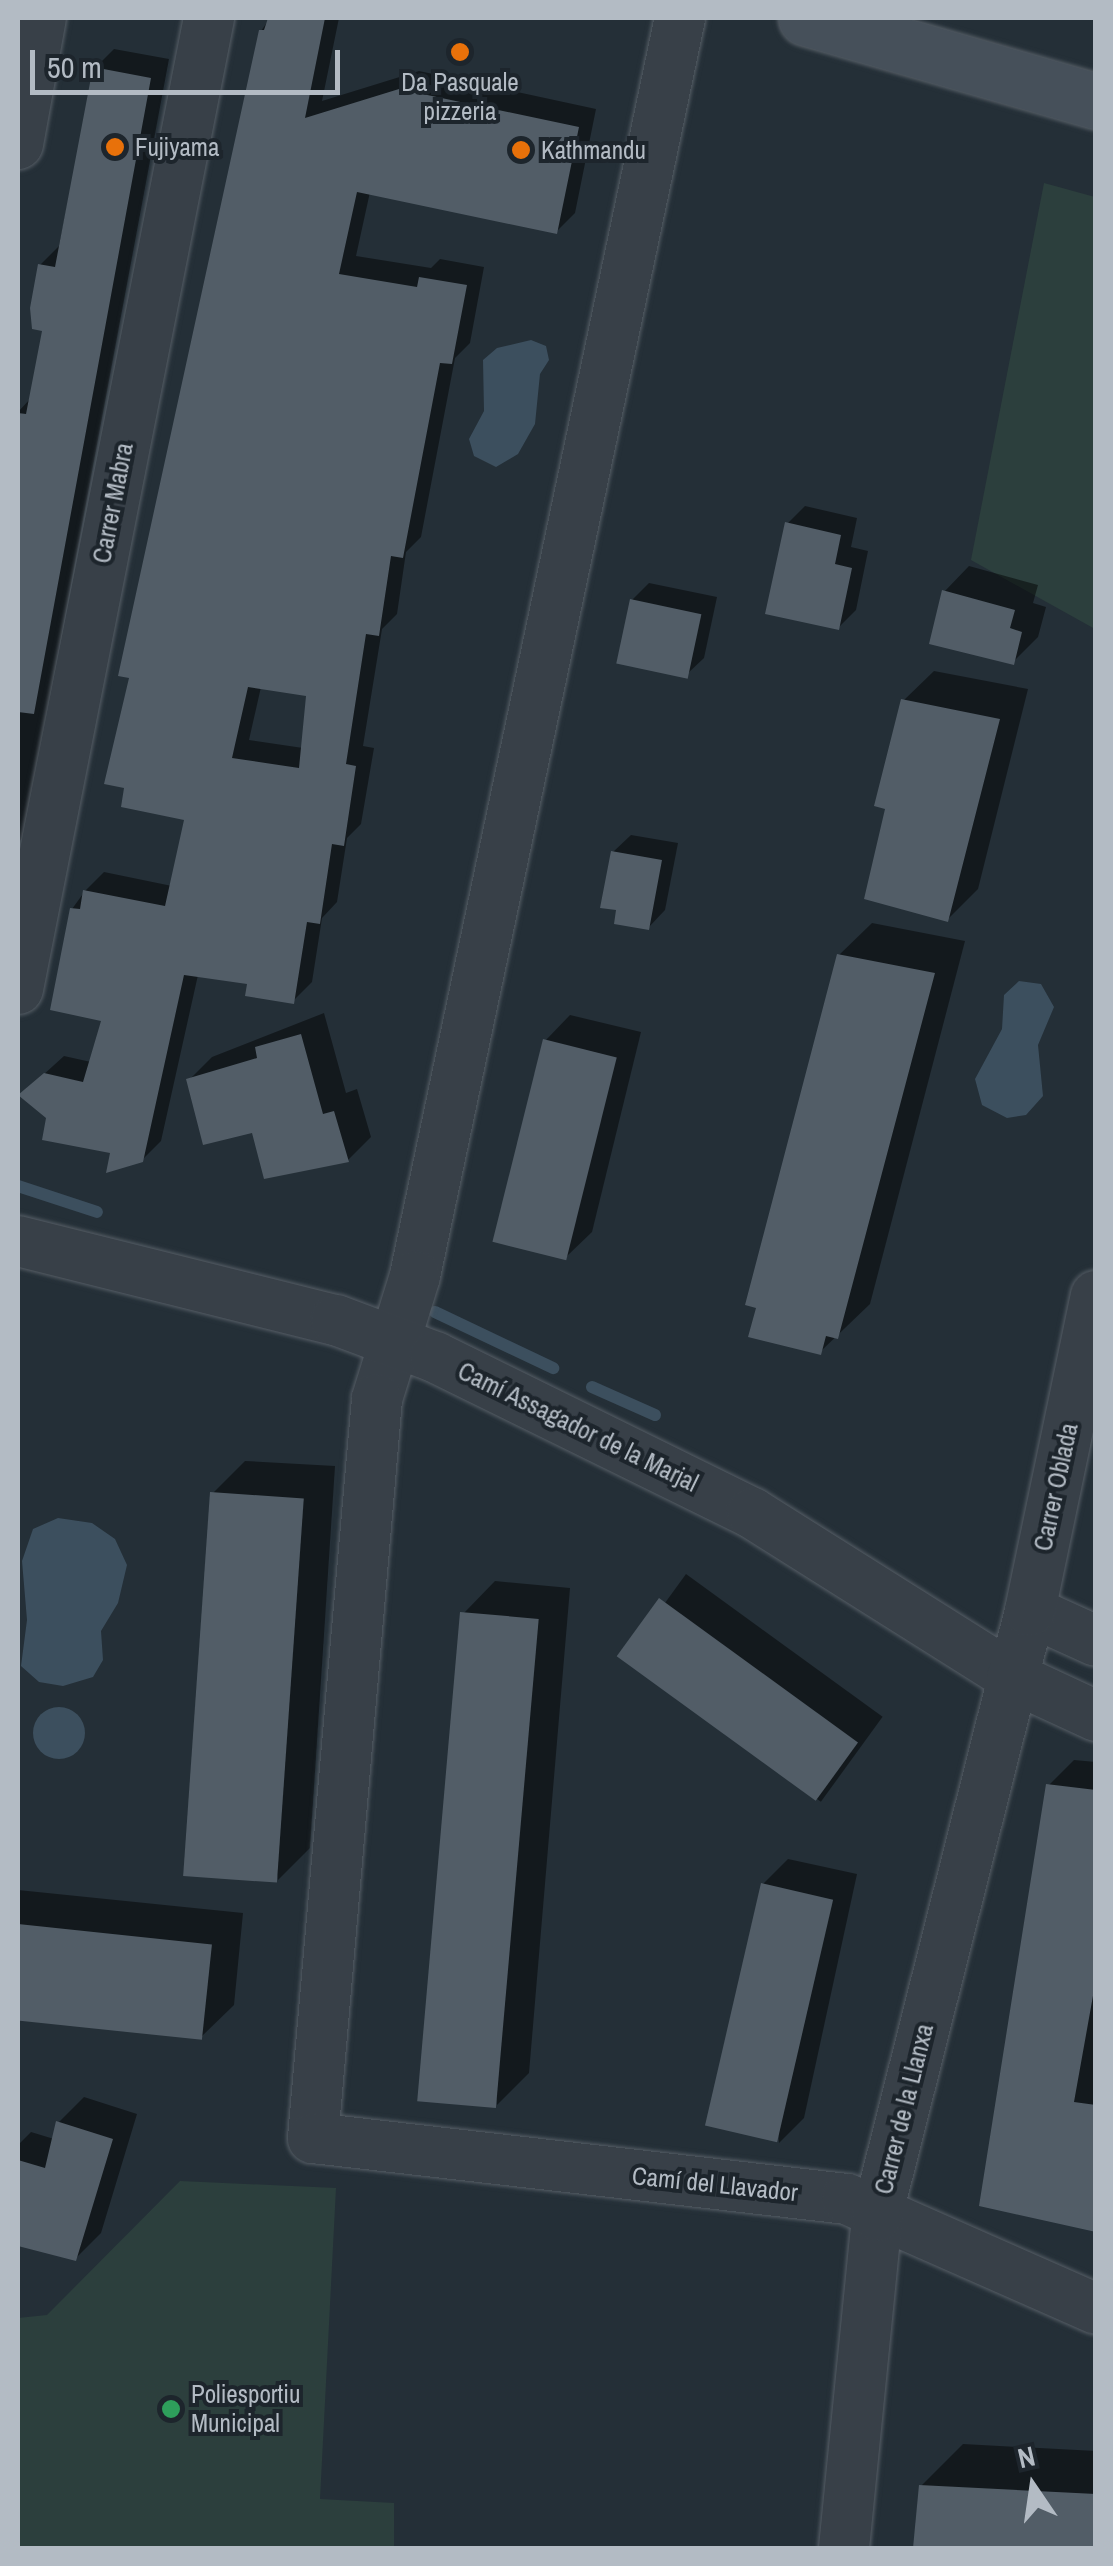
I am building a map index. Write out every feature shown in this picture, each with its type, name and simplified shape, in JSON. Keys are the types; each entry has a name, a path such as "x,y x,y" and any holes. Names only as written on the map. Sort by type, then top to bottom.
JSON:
{"main road":[{"path":"806,18 1096,100"}],"street":[{"path":"18,144 41,18"},
{"name":"Carrer Mabra","path":"18,990 208,18"},
{"path":"394,1343 415,1276 680,18"},
{"name":"Camí Assagador de la Marjal","path":"18,1241 336,1320 560,1415 752,1513 1012,1677 1096,1716"},
{"name":"Carrer Oblada","path":"1012,1677 1030,1611 1096,1296"},
{"name":"Camí del Llavador","path":"394,1343 377,1399 313,2138 847,2199 877,2216 1096,2309"},
{"path":"1030,1611 1096,1642"},
{"name":"Carrer de la Llanxa","path":"844,2548 877,2216 1012,1677"}],"green space":[{"path":"1044,183 1095,197 1095,629 971,560"},
{"name":"Poliesportiu Municipal","path":"180,2181 336,2188 320,2499 394,2503 394,2548 18,2548 18,2318 47,2315"}],"water":[{"path":"531,340 546,346 549,360 540,374 535,424 518,454 496,467 474,456 469,439 484,411 483,360 497,348"},
{"path":"1019,981 1041,984 1054,1007 1038,1045 1043,1096 1026,1115 1007,1118 982,1105 975,1079 1002,1029 1004,995"},
{"path":"58,1518 92,1523 115,1539 127,1565 118,1603 101,1631 103,1660 93,1677 63,1686 39,1682 21,1666 27,1620 22,1561 33,1529"},
{"path":"59,1707 77,1715 85,1733 77,1751 59,1759 41,1751 33,1733 41,1715"}],"building":[{"path":"268,18 325,18 305,118 399,89 579,127 557,234 357,192 339,274 417,287 419,277 467,285 452,364 440,363 403,558 391,556 379,636 366,634 346,764 356,766 344,846 332,844 320,924 307,922 294,1004 245,996 247,984 184,975 143,1162 106,1173 110,1153 42,1140 46,1118 18,1095 44,1073 83,1082 101,1021 50,1010 70,908 80,909 83,890 165,906 184,820 121,807 124,788 104,784 129,678 118,676 259,30 264,30","holes":["248,687 306,696 299,768 232,758"]},
{"path":"93,67 151,78 34,714 18,712 18,413 26,414 42,331 32,329 30,308 38,264 55,267"},
{"path":"785,522 841,535 835,564 852,568 839,630 765,614"},
{"path":"942,590 1015,610 1010,628 1022,632 1014,665 929,644"},
{"path":"630,599 701,614 688,679 616,664"},
{"path":"901,699 1000,719 948,922 864,899 885,809 874,806"},
{"path":"611,851 662,860 649,930 614,924 616,910 600,908"},
{"path":"837,954 935,973 838,1339 826,1336 821,1355 748,1337 756,1308 745,1305"},
{"path":"301,1034 323,1114 334,1111 349,1162 264,1179 252,1133 203,1145 186,1079 257,1058 255,1047"},
{"path":"543,1039 617,1057 566,1260 492,1242"},
{"path":"210,1492 304,1499 277,1883 183,1876"},
{"path":"659,1598 858,1743 816,1801 617,1656"},
{"path":"460,1612 539,1619 496,2108 417,2101"},
{"path":"1046,1784 1096,1790 1096,1979 1074,2102 1096,2105 1096,2232 979,2206"},
{"path":"761,1883 833,1900 777,2142 705,2126"},
{"path":"18,1924 212,1944 202,2040 18,2021"},
{"path":"56,2121 113,2139 76,2261 18,2246 18,2160 45,2168"},
{"path":"919,2485 1096,2494 1096,2548 913,2548"}],"waterway":[{"path":"18,1186 97,1212"},
{"path":"435,1312 553,1368"},
{"path":"592,1387 655,1415"}],"place":[{"name":"Da Pasquale pizzeria","path":"460,52"},
{"name":"Fujiyama","path":"115,147"},
{"name":"Kathmandu","path":"521,150"},
{"name":"Poliesportiu Municipal","path":"171,2409"}]}
